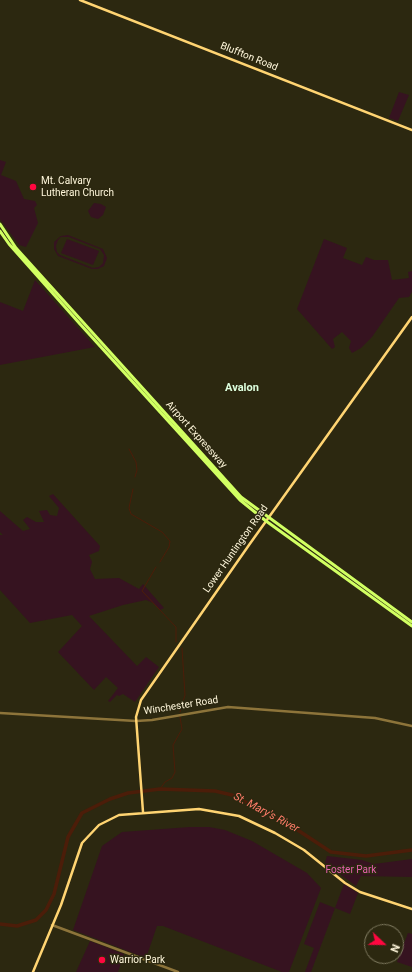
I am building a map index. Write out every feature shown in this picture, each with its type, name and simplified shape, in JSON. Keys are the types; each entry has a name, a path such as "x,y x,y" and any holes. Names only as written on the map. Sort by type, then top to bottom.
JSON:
{"main road":[{"name":"Bluffton Road","path":"80,0 412,130"},
{"name":"Airport Expressway","path":"0,224 16,248 241,497 267,520 412,622"},
{"name":"Airport Expressway","path":"0,231 49,289 240,500 412,626"},
{"name":"Lower Huntington Road","path":"143,812 136,721 139,706 144,694 412,317"},
{"path":"34,972 61,905 79,849 86,836 95,827 119,815 199,809 239,816 275,833 304,850 345,883 360,892 412,910"}],"street":[{"name":"Winchester Road","path":"0,712 136,721 152,720 228,707 375,718 412,726"},
{"path":"52,925 178,972"}],"green space":[{"path":"399,92 409,95 398,121 389,118"},
{"path":"0,160 6,162 1,175 16,181 24,199 35,201 37,205 34,208 38,223 26,247 19,245 0,219"},
{"path":"94,203 101,204 106,207 103,215 98,219 91,217 88,211"},
{"path":"68,235 103,249 107,258 104,266 98,269 92,269 58,256 54,249 54,242 61,236","holes":["61,237 69,237 100,249 104,255 103,263 99,267 93,268 60,255 57,252 56,246 58,240"]},
{"path":"67,239 99,251 93,265 61,253"},
{"path":"324,239 347,248 343,258 362,265 366,257 374,260 388,260 392,280 409,278 408,272 412,271 412,292 409,297 399,298 372,337 361,348 352,353 349,348 351,341 342,332 333,339 335,347 332,349 297,309"},
{"path":"35,280 95,347 0,365 0,302 23,311"},
{"path":"53,494 100,546 99,551 89,555 92,562 90,569 95,579 119,578 139,589 143,584 164,608 160,610 153,603 146,600 123,605 89,616 137,666 146,657 159,667 135,702 123,694 119,696 117,695 110,702 108,701 118,688 106,677 94,690 58,652 82,626 72,615 30,623 0,590 0,535 3,535 0,532 0,511 23,531 30,529 23,520 27,517 36,522 44,522 39,511 47,510 50,515 57,516 59,508 49,496"},
{"path":"209,827 225,830 252,841 307,873 321,888 289,972 282,972 163,926 157,926 146,958 73,930 102,846 122,832"},
{"name":"Foster Park","path":"327,856 362,860 374,864 412,859 412,877 361,876 356,886 325,863"},
{"path":"344,884 358,893 350,914 335,908"},
{"path":"320,902 335,908 311,972 305,972 314,948 304,944"},
{"path":"408,933 412,934 412,967 403,964 404,944"},
{"name":"Warrior Park","path":"90,941 124,954 118,972 76,972"}],"waterway":[{"path":"129,449 136,462 137,470 135,477"},
{"path":"133,489 129,508 131,514 162,532 170,541 169,547 160,562"},
{"path":"156,567 142,591 176,627 176,642"},
{"path":"180,712 185,695 182,648"},
{"path":"160,789 165,782 172,778 175,772 173,745 182,729 180,717"},
{"name":"St. Mary's River","path":"0,924 17,926 36,920 46,910 54,894 68,837 82,813 110,799 128,793 160,789 215,791 232,795 290,825 331,852 366,856 412,850"}],"place":[{"name":"Mt. Calvary Lutheran Church","path":"33,187"},
{"name":"Warrior Park","path":"102,960"}],"district":[{"name":"Avalon","path":"242,388"}]}
